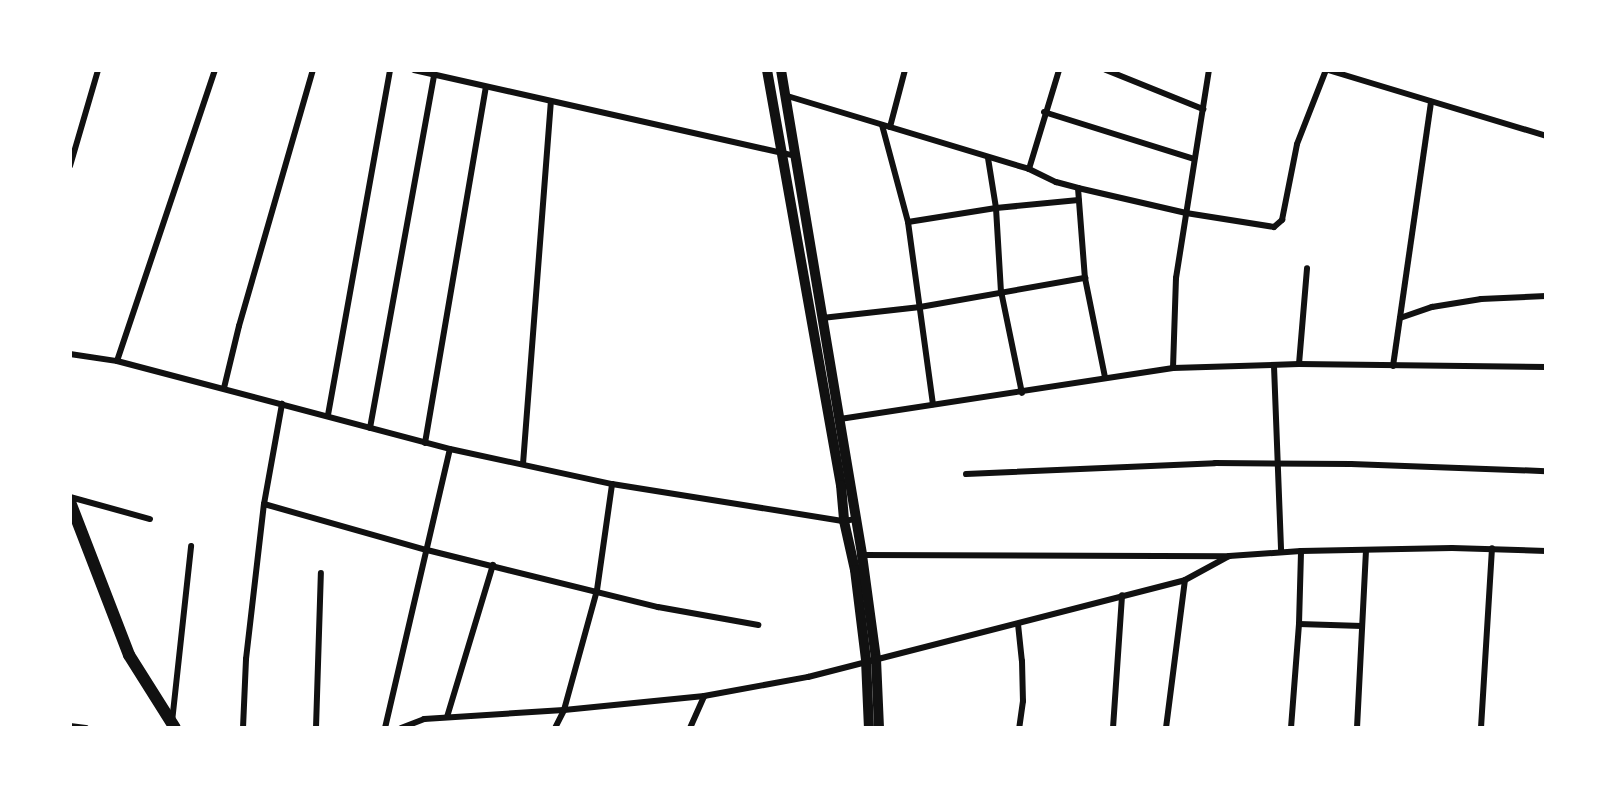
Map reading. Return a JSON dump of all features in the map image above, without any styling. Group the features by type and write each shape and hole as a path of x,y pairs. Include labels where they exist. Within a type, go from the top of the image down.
{"main road":[{"path":"767,70 849,520 862,555 879,728"},
{"path":"781,70 783,95 796,156 840,419 855,570 871,660 869,728"},
{"path":"70,502 129,655 174,725"}],"street":[{"path":"70,166 98,70"},
{"path":"117,361 214,70"},
{"path":"224,388 239,326 313,70"},
{"path":"328,415 390,70"},
{"path":"414,70 550,103 796,156"},
{"path":"890,127 904,70"},
{"path":"1029,169 1044,112 1059,70"},
{"path":"1106,70 1203,109"},
{"path":"1173,368 1176,278 1209,70"},
{"path":"783,95 1029,169 1056,182 1078,188 1186,213 1268,226 1279,224 1282,219 1297,144 1327,70 1545,136"},
{"path":"370,428 434,75"},
{"path":"425,443 486,87"},
{"path":"1393,366 1431,102"},
{"path":"523,464 550,103"},
{"path":"1044,112 1194,159"},
{"path":"882,124 908,222 933,404"},
{"path":"988,158 996,208 1001,291 1022,393"},
{"path":"1078,188 1084,278 1105,377"},
{"path":"908,222 996,208 1079,200"},
{"path":"1299,364 1307,268"},
{"path":"822,318 920,307 1084,278"},
{"path":"1400,318 1432,308 1481,299 1545,296"},
{"path":"70,354 117,361 328,415 425,443 612,484 849,520"},
{"path":"840,419 1022,393 1105,377 1173,368 1299,364 1545,367"},
{"path":"1274,366 1281,552"},
{"path":"243,728 246,659 264,504 282,404"},
{"path":"385,728 450,449"},
{"path":"966,474 1096,466 1279,463 1545,471"},
{"path":"555,728 564,710 597,590 612,484"},
{"path":"70,497 150,519"},
{"path":"264,504 427,550 597,590 658,607 758,625"},
{"path":"174,725 191,546"},
{"path":"862,555 1229,556 1301,551 1366,552 1492,548 1545,551"},
{"path":"1481,728 1492,548"},
{"path":"1291,728 1299,624 1301,551"},
{"path":"1357,728 1366,552"},
{"path":"401,728 424,719 564,710 704,696 808,677 1185,580 1229,556"},
{"path":"447,717 493,565"},
{"path":"316,728 321,573"},
{"path":"1166,728 1185,580"},
{"path":"1113,728 1122,595"},
{"path":"1018,624 1023,681 1019,728"},
{"path":"1299,624 1362,626"},
{"path":"690,728 704,696"},
{"path":"422,728 424,719"},
{"path":"70,726 86,728"}]}
